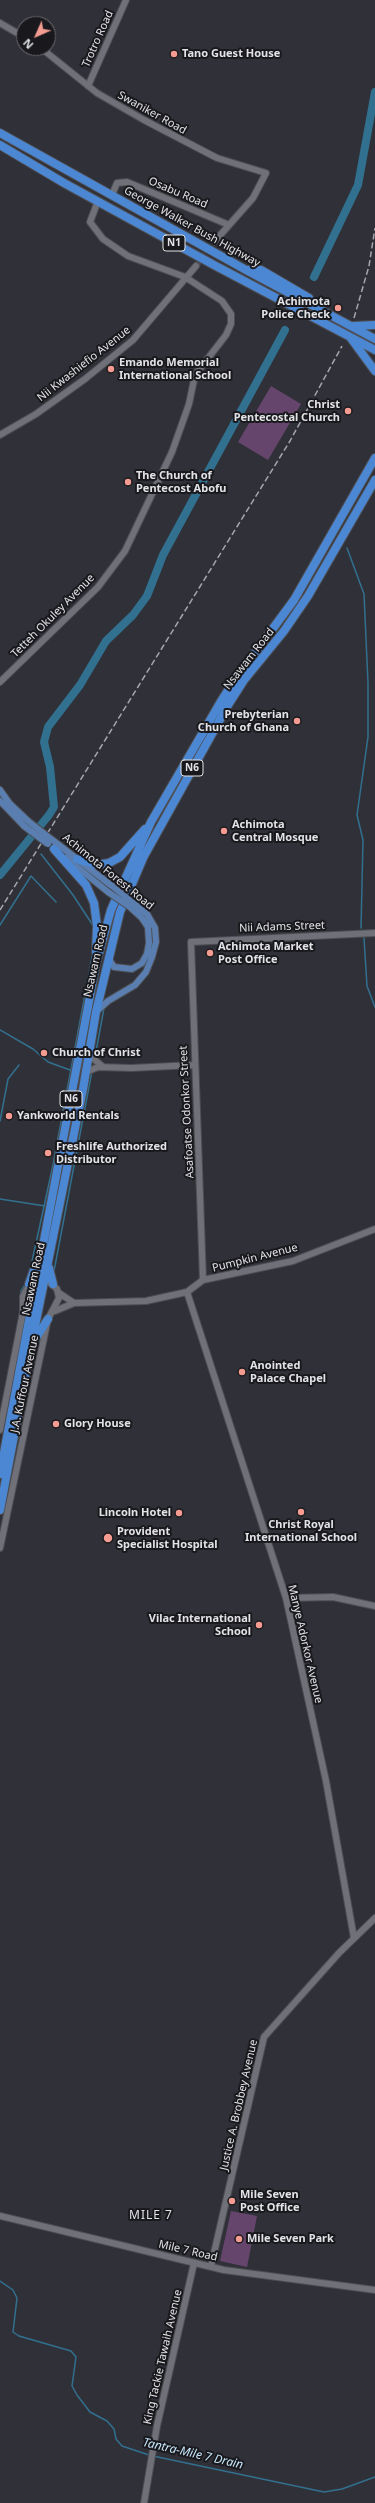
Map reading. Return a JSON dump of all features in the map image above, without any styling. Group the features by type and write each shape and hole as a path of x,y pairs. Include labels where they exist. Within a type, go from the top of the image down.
{"highway":[{"name":"George Walker Bush Highway","path":"0,133 246,270 261,270 279,279 307,297 316,306 350,325"},
{"name":"George Walker Bush Highway","path":"0,145 214,265 375,350"},
{"path":"350,325 375,325"},
{"path":"350,325 375,339"},
{"path":"350,337 375,370"},
{"name":"Nsawam Road","path":"0,1510 30,1351 41,1280 45,1234 96,964 110,910 151,822 234,681 277,626 309,576 375,458"},
{"name":"Nsawam Road","path":"0,1474 41,1280 48,1266 90,1055 96,1012 108,956 120,912 134,878 173,801 244,680 284,631 318,579 375,480"},
{"path":"277,626 284,631"},
{"path":"77,859 97,865 109,863 120,857 151,822"},
{"path":"51,844 86,885 94,902 97,920 96,964"},
{"path":"29,1284 45,1234"},
{"path":"48,1266 54,1284"},
{"path":"30,1351 48,1319"}],"main road":[{"name":"Achimota Forest Road","path":"0,790 26,824"},
{"name":"Achimota Forest Road","path":"0,801 51,844 110,889 147,914 155,928 156,942 146,972 135,985 108,1001 96,1012"},
{"name":"Achimota Forest Road","path":"51,844 77,859 110,889"},
{"name":"Achimota Forest Road","path":"108,956 114,967 127,969 136,968 144,960 150,931 131,904"}],"street":[{"name":"Trotro Road","path":"88,86 126,0"},
{"path":"0,23 16,32"},
{"name":"Swaniker Road","path":"51,56 88,86 198,149 217,158 266,173 253,198 230,225"},
{"name":"Osabu Road","path":"112,196 117,183 127,182 230,225"},
{"name":"Tetteh Okuley Avenue","path":"0,682 98,587 125,551 172,452 189,404 194,375 229,330 232,319 228,309 222,301 185,277 118,252 103,239 90,222 98,201"},
{"path":"215,241 230,225"},
{"name":"Nii Kwashiefio Avenue","path":"0,435 36,414 85,379 133,340 185,277 196,266"},
{"name":"Nii Adams Street","path":"191,942 375,933"},
{"name":"Asafoatse Odonkor Street","path":"191,942 194,1065 199,1147 202,1280"},
{"path":"90,1055 104,1067"},
{"path":"86,1072 94,1068 104,1067 131,1068 194,1065"},
{"name":"Pumpkin Avenue","path":"187,1292 202,1280 293,1261 375,1229"},
{"path":"29,1284 41,1280 54,1284 59,1293 74,1302"},
{"name":"J.A. Kuffour Avenue","path":"0,1430 23,1312 23,1296 29,1284"},
{"path":"55,1311 74,1302 146,1301 187,1292"},
{"name":"Manye Adorkor Avenue","path":"187,1292 286,1598 327,1787 354,1938"},
{"name":"J.A. Kuffour Avenue","path":"0,1548 48,1319 55,1311 59,1293"},
{"path":"286,1598 333,1597 375,1606"},
{"name":"Justice A. Brobbey Avenue","path":"211,2266 262,2041 272,2026 354,1938 375,1918"},
{"name":"Mile 7 Road","path":"0,2216 224,2270 375,2290"},
{"name":"King Tackie Tawaih Avenue","path":"144,2503 152,2453 194,2263"}],"shaded area":[{"path":"271,386 301,404 268,460 238,442"},
{"name":"Mile Seven Park","path":"231,2211 257,2216 247,2267 220,2261"}],"waterway":[{"path":"314,277 358,185 375,92"},
{"path":"0,875 54,807 50,767 44,742 48,727 80,685 106,641 133,615 147,596 163,555 285,330"},
{"path":"347,548 364,594 368,683 368,737 357,815 363,840 361,928"},
{"path":"41,854 73,895 94,927"},
{"path":"0,925 31,876 56,902"},
{"path":"364,938 367,986 375,1007"},
{"path":"31,1266 53,1165 93,952"},
{"path":"95,1057 104,1008"},
{"path":"0,1030 33,1049 48,1062 70,1070"},
{"path":"0,1121 8,1079 19,1065"},
{"path":"54,1271 92,1071"},
{"path":"0,1199 45,1206"},
{"path":"20,1306 21,1291 26,1283"},
{"name":"Tantra-Mile 7 Drain","path":"0,2281 13,2290 17,2298 13,2332 19,2336 71,2351 76,2357 72,2386 77,2395 90,2412 107,2421 114,2429 116,2439 122,2446 149,2455"},
{"name":"Tantra-Mile 7 Drain","path":"153,2456 324,2492 342,2489 375,2477"}],"tunnel":[{"path":"196,266 215,241"}],"railway":[{"path":"354,318 369,266 375,228"},
{"path":"0,910 290,441 342,346"}],"place":[{"name":"Tano Guest House","path":"174,54"},
{"name":"Achimota Police Check","path":"338,308"},
{"name":"Emando Memorial International School","path":"111,369"},
{"name":"Christ Pentecostal Church","path":"348,411"},
{"name":"The Church of Pentecost Abofu","path":"128,482"},
{"name":"Prebyterian Church of Ghana","path":"297,721"},
{"name":"Achimota Central Mosque","path":"224,831"},
{"name":"Achimota Market Post Office","path":"210,953"},
{"name":"Church of Christ","path":"44,1053"},
{"name":"Yankworld Rentals","path":"9,1116"},
{"name":"Freshlife Authorized Distributor","path":"48,1153"},
{"name":"Anointed Palace Chapel","path":"242,1372"},
{"name":"Glory House","path":"56,1424"},
{"name":"Christ Royal International School","path":"301,1512"},
{"name":"Lincoln Hotel","path":"179,1513"},
{"name":"Provident Specialist Hospital","path":"108,1538"},
{"name":"Vilac International School","path":"259,1625"},
{"name":"Mile Seven Post Office","path":"232,2201"},
{"name":"Mile Seven Park","path":"239,2239"}],"district":[{"name":"MILE 7","path":"151,2216"}]}
